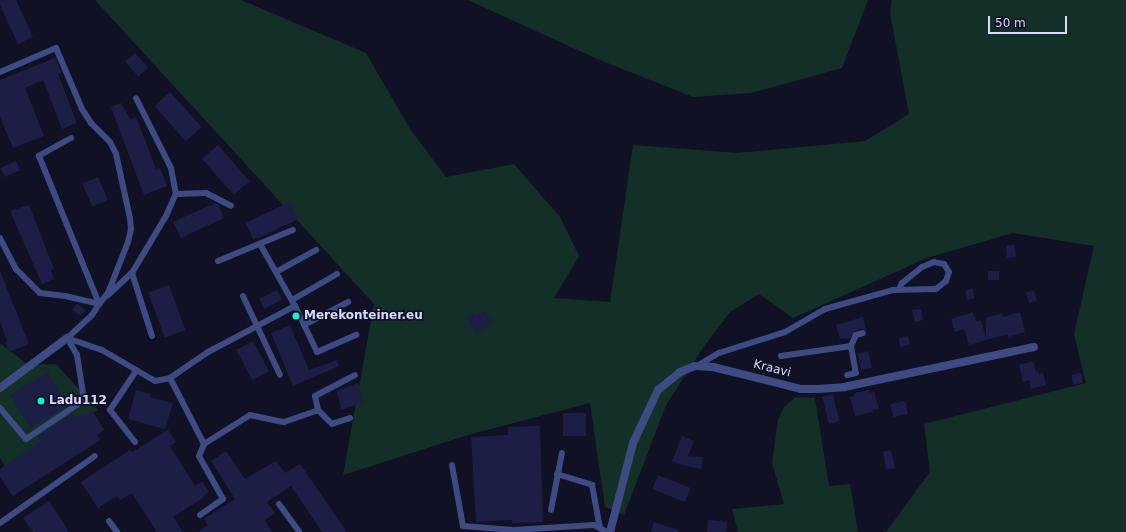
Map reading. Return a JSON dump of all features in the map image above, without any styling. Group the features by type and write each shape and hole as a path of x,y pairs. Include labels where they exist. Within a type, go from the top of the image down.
{"street":[{"path":"0,388 67,338"},
{"name":"Kraavi","path":"610,532 633,444 658,390 680,372 695,366 713,367 801,389 818,389 844,387 1034,347"}],"lane":[{"path":"0,72 56,48 82,109 91,123 110,142 116,154 130,218 131,229 128,242 108,293 98,304 92,315 67,338"},
{"path":"98,304 132,273 166,216 176,194 171,168 136,98"},
{"path":"71,138 39,156 98,304"},
{"path":"176,194 206,193 231,206"},
{"path":"218,261 293,230"},
{"path":"0,238 16,269 40,293 65,296 98,304"},
{"path":"260,244 293,303 317,352 356,335"},
{"path":"276,272 316,250"},
{"path":"695,366 719,353 785,332 825,309 893,290 936,289 946,281 949,272 944,264 934,262 922,267 902,283 899,289"},
{"path":"132,273 152,336"},
{"path":"67,338 102,350 155,382 170,378 208,352 258,326 337,274"},
{"path":"244,296 280,375"},
{"path":"304,325 348,302"},
{"path":"847,375 856,373 851,346 856,335 863,333"},
{"path":"0,408 26,440 84,400 78,356 67,338"},
{"path":"781,356 851,346"},
{"path":"135,442 110,410 136,371"},
{"path":"350,418 332,424 318,410 315,396 355,375"},
{"path":"170,378 204,444"},
{"path":"200,515 223,499 199,456 204,444 250,415 284,422 318,410"},
{"path":"550,510 562,453"},
{"path":"0,523 95,456"},
{"path":"452,465 463,526 514,530 594,525 607,532"},
{"path":"557,474 592,485 600,528"},
{"path":"279,504 299,532"},
{"path":"110,521 117,532"}],"green space":[{"path":"95,0 241,0 366,53 410,129 446,177 514,164 560,217 579,256 554,298 610,302 633,145 737,153 865,141 909,114 890,13 892,0 1126,0 1126,532 886,532 930,472 924,424 1086,383 1074,334 1094,246 1013,233 927,258 793,318 759,294 730,312 705,345 666,405 624,515 605,507 590,403 468,435 343,475 374,304"},
{"path":"468,0 868,0 842,68 751,93 693,97 595,58"},
{"path":"0,343 28,365 56,364 98,410 5,466 0,458"},
{"path":"796,397 815,398 829,486 850,484 858,532 738,532 732,509 784,504 772,463 778,420 784,407"}],"building":[{"path":"0,0 16,0 33,37 18,44 0,5"},
{"path":"135,53 148,68 138,77 125,62"},
{"path":"55,58 62,73 58,74 77,123 62,129 43,80 25,88 44,136 13,148 0,117 0,80"},
{"path":"170,92 201,127 186,141 154,106"},
{"path":"121,103 130,119 136,117 156,169 160,168 167,186 144,195 111,107"},
{"path":"218,145 249,181 234,195 202,159"},
{"path":"16,161 20,170 5,177 0,168"},
{"path":"98,177 108,200 92,207 82,184"},
{"path":"290,202 298,219 254,240 246,223"},
{"path":"215,203 218,204 224,218 181,238 173,222"},
{"path":"29,205 54,269 51,270 54,279 42,284 10,211"},
{"path":"1015,245 1016,257 1007,258 1006,246"},
{"path":"0,271 29,344 9,352 5,342 7,341 0,322"},
{"path":"988,271 999,271 999,280 988,280"},
{"path":"169,285 185,330 165,338 148,293"},
{"path":"972,288 975,298 967,300 965,291"},
{"path":"277,290 282,300 264,309 259,299"},
{"path":"1034,291 1037,301 1029,303 1026,292"},
{"path":"77,304 86,310 81,316 72,310"},
{"path":"921,309 923,320 915,322 912,310"},
{"path":"484,311 493,323 476,333 466,317 474,313 476,317"},
{"path":"973,312 976,321 981,320 986,339 986,318 1002,313 1003,317 1020,312 1025,332 1008,337 1008,334 969,345 964,329 955,332 951,319"},
{"path":"863,317 866,330 862,329 855,331 850,338 840,339 836,325"},
{"path":"290,325 309,370 337,360 339,366 293,386 271,333"},
{"path":"908,336 910,345 900,347 898,338"},
{"path":"253,341 269,371 252,380 236,350"},
{"path":"868,351 872,368 861,370 857,353"},
{"path":"1033,361 1036,372 1038,371 1039,374 1043,373 1046,385 1031,389 1029,380 1023,382 1019,365"},
{"name":"Ladu112","path":"48,372 68,405 30,428 10,395"},
{"path":"1081,373 1083,383 1073,385 1071,375"},
{"path":"358,383 363,402 341,410 337,391"},
{"path":"136,390 151,394 150,397 173,403 165,429 128,419"},
{"path":"869,390 869,393 874,391 879,409 855,416 850,397 854,396 854,393"},
{"path":"833,394 839,421 829,424 822,396"},
{"path":"905,401 908,414 893,417 890,404"},
{"path":"93,411 104,430 97,435 100,440 13,496 0,477 0,469 41,442 38,437 73,413 76,418 84,413 85,416"},
{"path":"563,413 586,413 586,436 563,436"},
{"path":"540,426 543,522 512,523 512,520 476,522 471,437 508,435 508,427"},
{"path":"168,430 176,442 170,446 195,486 202,481 209,492 202,497 203,498 173,517 183,532 157,532 132,493 120,500 117,496 98,508 81,482 130,450 132,452"},
{"path":"682,436 694,441 688,456 703,457 701,469 672,461"},
{"path":"891,450 895,468 886,469 883,452"},
{"path":"226,451 245,479 276,461 285,473 300,464 347,532 322,532 291,486 267,502 275,513 265,520 272,532 198,532 208,525 204,519 235,499 211,461"},
{"path":"658,475 690,488 685,502 652,489"},
{"path":"49,501 69,532 33,532 23,518"},
{"path":"708,520 727,522 726,532 707,532"},
{"path":"654,522 678,530 678,532 651,532"}],"place":[{"name":"Merekonteiner.eu","path":"296,316"},
{"name":"Ladu112","path":"41,401"}]}
